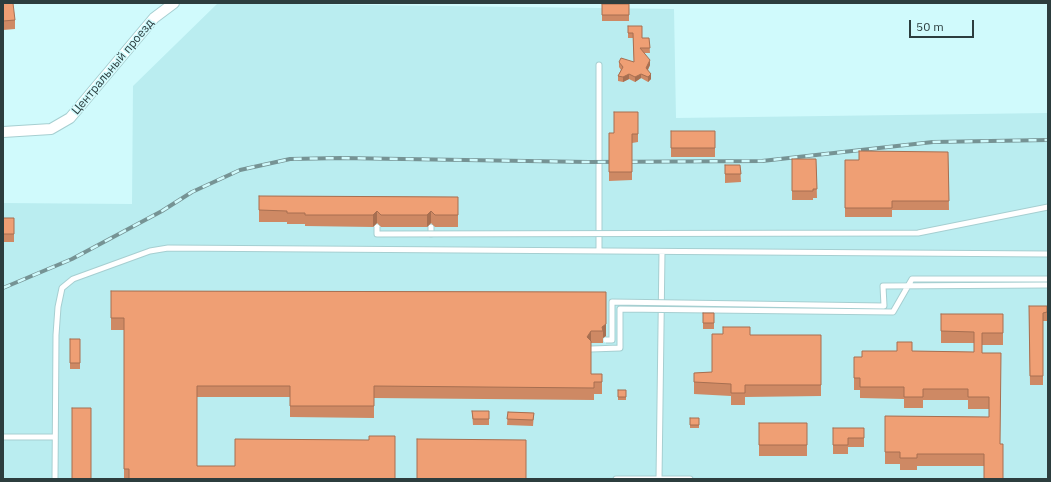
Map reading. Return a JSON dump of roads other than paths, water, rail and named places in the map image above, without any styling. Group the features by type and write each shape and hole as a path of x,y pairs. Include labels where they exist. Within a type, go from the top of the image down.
{"street":[{"name":"Центральный проезд","path":"3,132 51,129 70,118 154,18 174,3"}],"lane":[{"path":"599,65 599,251"},
{"path":"377,227 377,234 918,233 1048,207"},
{"path":"431,227 431,234"},
{"path":"55,479 56,335 58,307 62,288 73,279 133,256 168,248 1048,254"},
{"path":"659,479 662,252"},
{"path":"591,349 620,348 620,309 893,312 912,279 1048,279"},
{"path":"606,340 612,340 612,302 884,306 883,286 1048,285"},
{"path":"3,437 55,437"},
{"path":"616,479 690,479"}],"railway":[{"path":"3,288 72,259 162,211 192,192 240,170 290,159 341,158 589,162 762,161 933,142 1048,140"}]}
